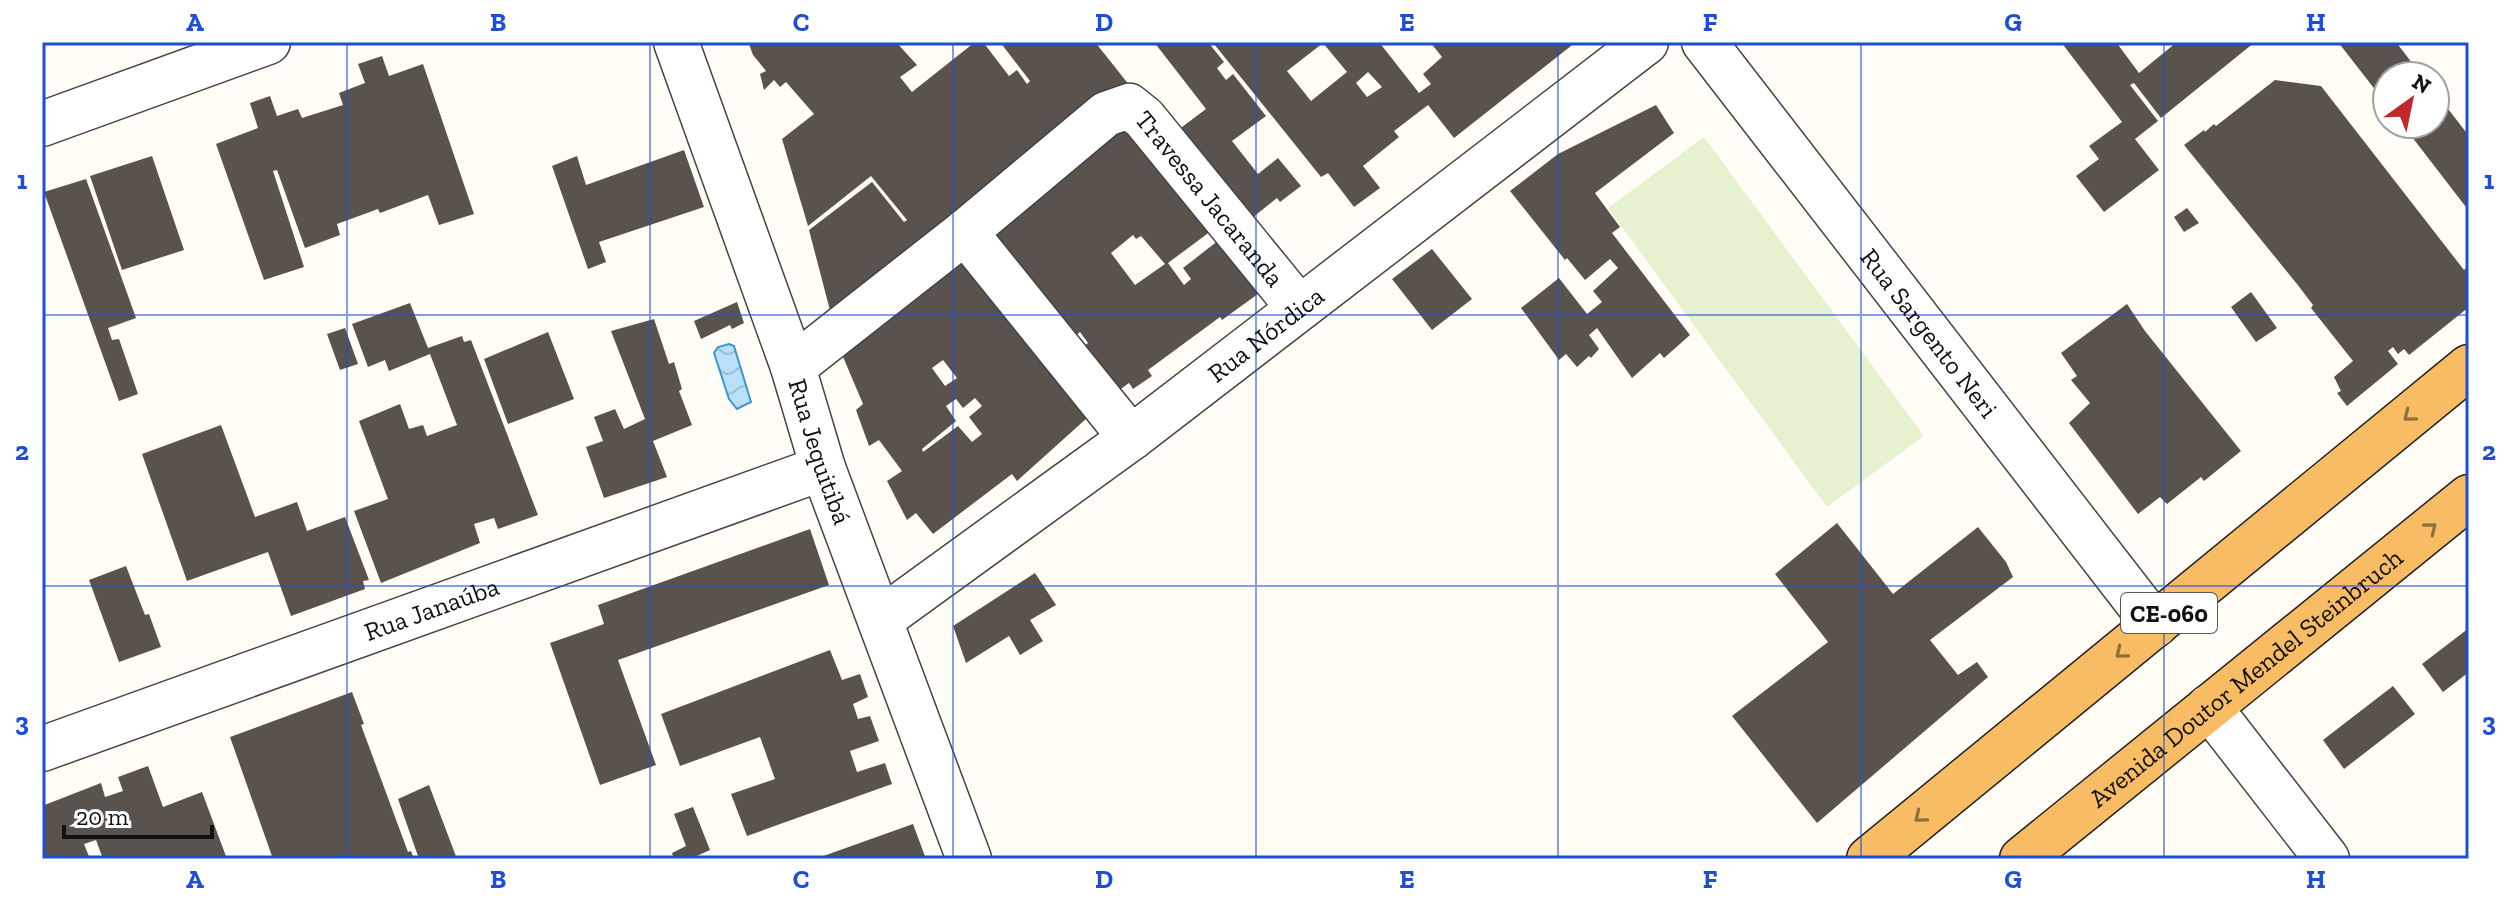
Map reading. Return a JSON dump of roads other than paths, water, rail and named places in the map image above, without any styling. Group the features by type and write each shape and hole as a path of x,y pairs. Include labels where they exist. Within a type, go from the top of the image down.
{"highway":[{"name":"CE-060","path":"1869,859 2469,367"},
{"name":"Avenida Doutor Mendel Steinbruch","path":"2022,859 2469,497"}],"street":[{"path":"42,124 268,42"},
{"name":"Rua Jequitibá","path":"676,42 793,367 823,468 969,859"},
{"name":"Rua Nórdica","path":"880,620 1131,438 1646,42"},
{"name":"Rua Sargento Neri","path":"1704,42 2155,625"},
{"name":"Travessa Jacaranda","path":"793,367 965,232 1106,114 1129,106 1144,118 1299,308"},
{"path":"965,232 1131,438"},
{"name":"Rua Janaúba","path":"42,749 823,468"},
{"path":"2209,707 2327,859"}],"water":[{"path":"734,346 751,402 737,409 729,399 714,353 718,347"}]}
